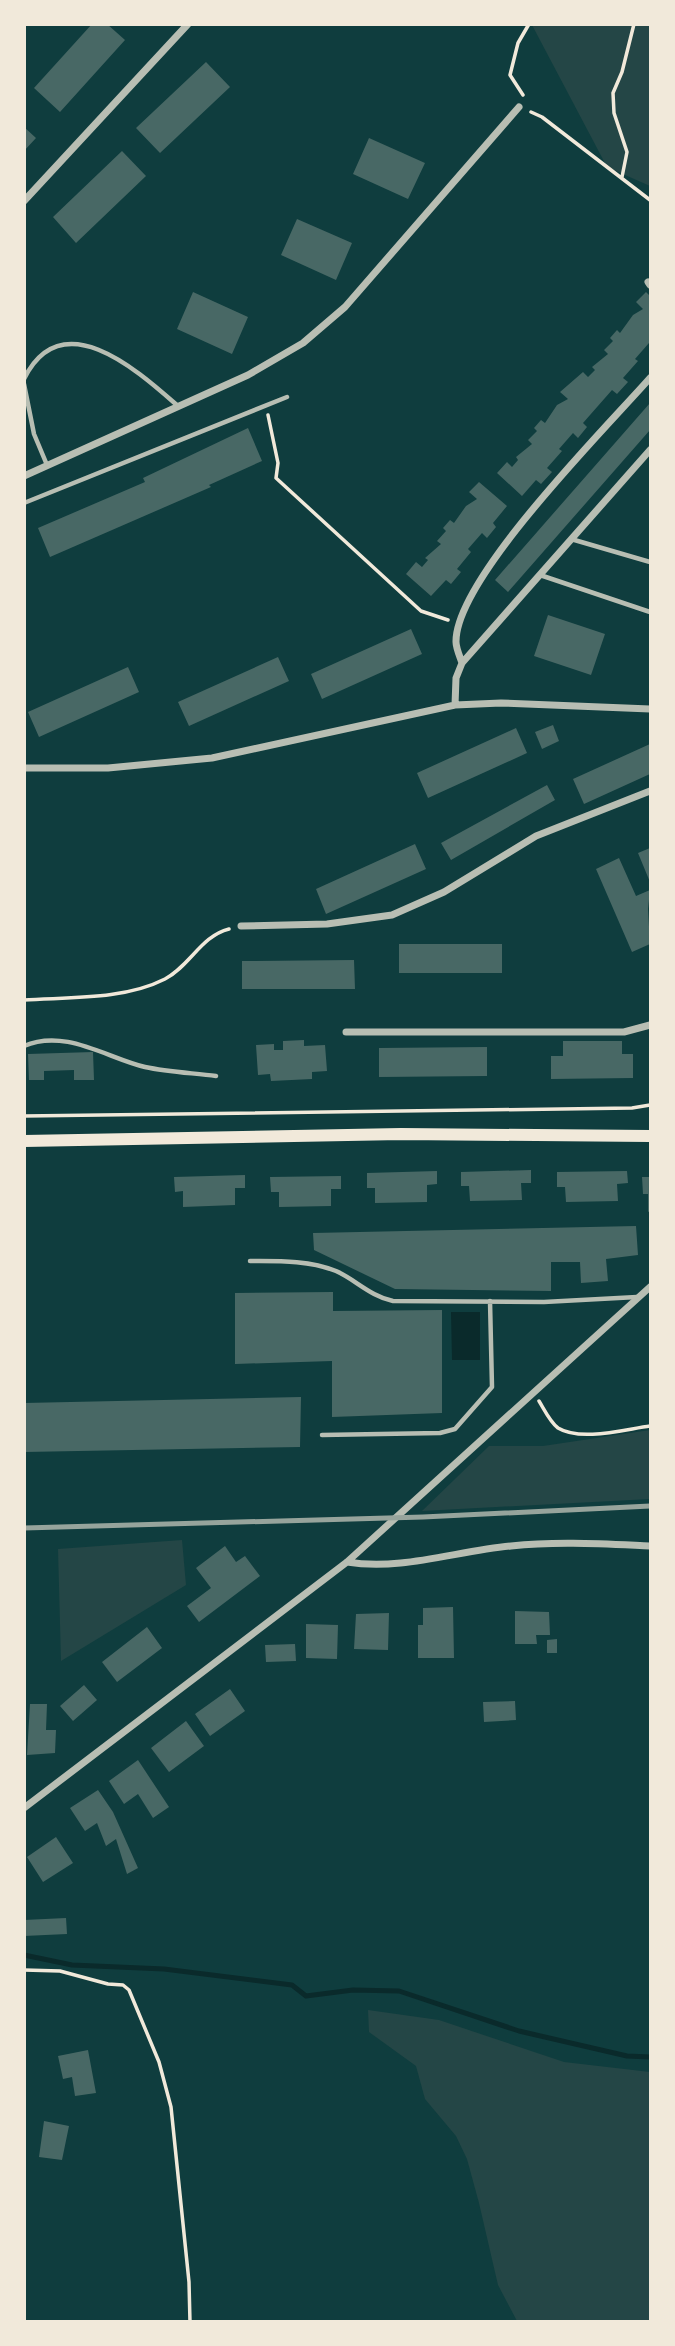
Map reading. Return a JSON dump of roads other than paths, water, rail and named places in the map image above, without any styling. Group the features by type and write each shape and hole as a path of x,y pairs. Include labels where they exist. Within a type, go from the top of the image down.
{"main road":[{"path":"24,1141 401,1134 650,1136"}],"street":[{"path":"24,201 188,24"},
{"path":"24,475 248,375 303,343 345,307 519,107"},
{"path":"462,663 456,642 466,602 498,551 650,378"},
{"path":"455,705 456,678 462,663 649,454"},
{"path":"24,768 108,768 212,758 455,705 501,703 650,709"},
{"path":"240,926 327,924 392,915 444,892 536,836 650,791"},
{"path":"346,1032 624,1032 650,1025"},
{"path":"24,1808 347,1562 477,1446 533,1390 650,1287"},
{"path":"347,1562 395,1565 514,1545 650,1546"}],"lane":[{"path":"47,466 34,434 24,382 32,364 46,351 79,345 111,354 178,406"},
{"path":"24,503 287,397"},
{"path":"571,539 650,562"},
{"path":"540,575 650,612"},
{"path":"24,1046 47,1041 74,1044 96,1048 113,1058 148,1068 216,1076"},
{"path":"250,1261 317,1264 338,1272 376,1297 393,1301 638,1297"},
{"path":"322,1435 440,1433 456,1429 492,1387 490,1301"}],"waterway":[{"path":"24,1955 72,1965 164,1969 292,1985 306,1996 353,1990 399,1991 519,2031 627,2056 650,2057"}],"railway":[{"path":"24,1528 423,1517 650,1506"}]}
